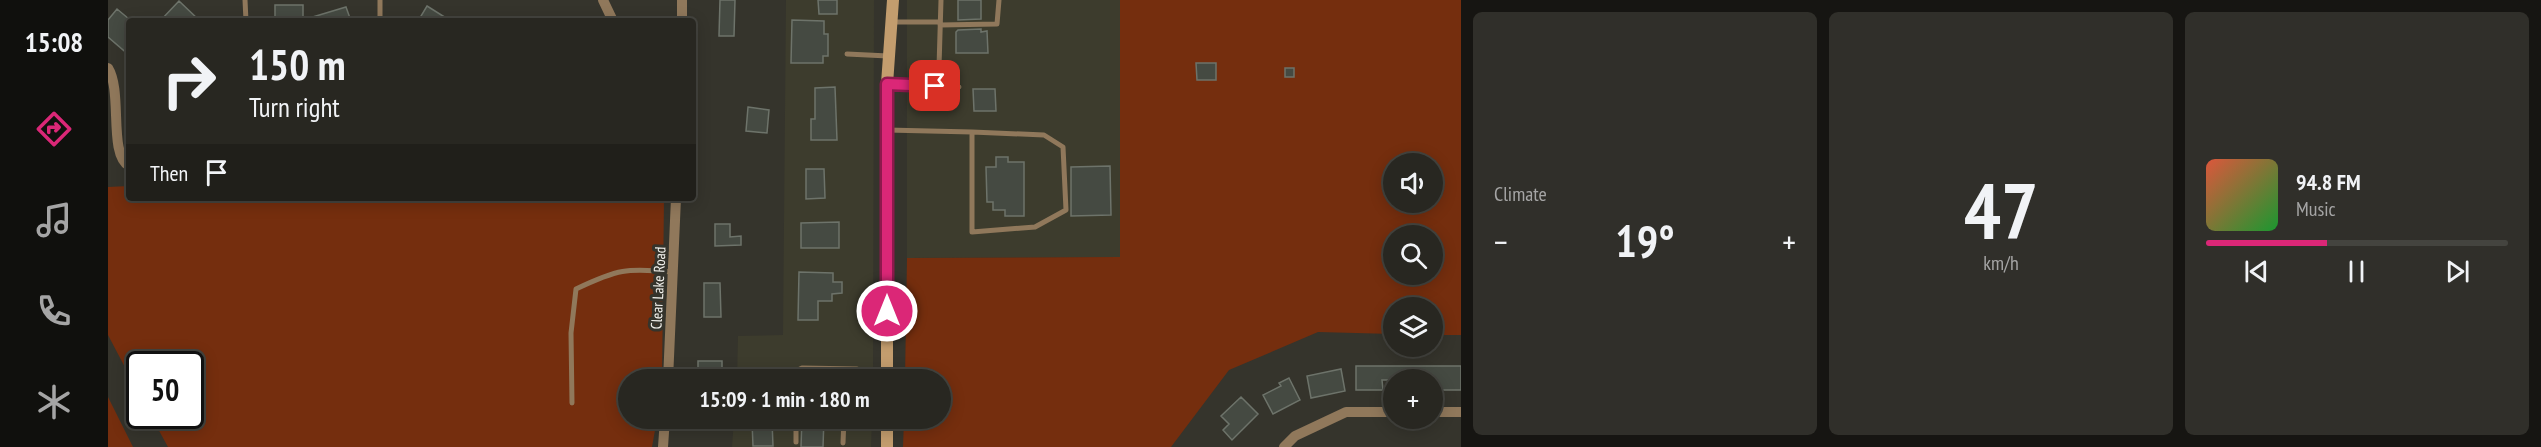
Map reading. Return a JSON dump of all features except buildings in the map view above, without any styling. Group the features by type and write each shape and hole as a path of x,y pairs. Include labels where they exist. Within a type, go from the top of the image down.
{"main road":[{"path":"887,369 887,84 893,0"},
{"path":"887,429 887,447"}],"street":[{"path":"603,0 612,18"},
{"path":"682,0 682,18"},
{"path":"108,68 113,81 114,147 120,161 126,164"},
{"name":"Clear Lake Road","path":"669,369 676,201"},
{"path":"1284,447 1295,436 1346,412 1383,412"},
{"path":"1443,412 1461,412"},
{"path":"663,447 664,429"}],"lane":[{"path":"245,0 246,18"},
{"path":"380,0 380,18"},
{"path":"939,67 941,0"},
{"path":"893,22 997,24 999,0"},
{"path":"847,54 889,56"},
{"path":"887,84 959,87"},
{"path":"887,130 972,132 1044,135 1063,147 1066,210 1035,227 972,232 972,132"},
{"path":"572,403 571,333 576,289 612,273 634,269 674,273"},
{"path":"800,369 857,369"},
{"path":"796,429 796,442"},
{"path":"843,443 844,429"}],"shaded area":[{"path":"786,0 874,0 873,369 737,369 738,336 783,335"},
{"path":"907,0 1120,0 1120,257 907,258"},
{"path":"1120,0 1461,0 1461,335 1443,335 1443,297 1383,297 1383,334 1318,332 1229,370 1171,447 903,447 904,429 951,429 951,369 905,369 907,258 1120,257"},
{"path":"126,186 126,201 664,201 662,369 618,369 618,429 655,429 652,447 168,447 158,429 204,429 204,351 126,351 126,369 108,335 108,187"},
{"path":"108,397 133,447 108,447"},
{"path":"733,429 872,429 871,447 732,447"}],"route":[{"path":"887,311 887,84 935,86"}]}
